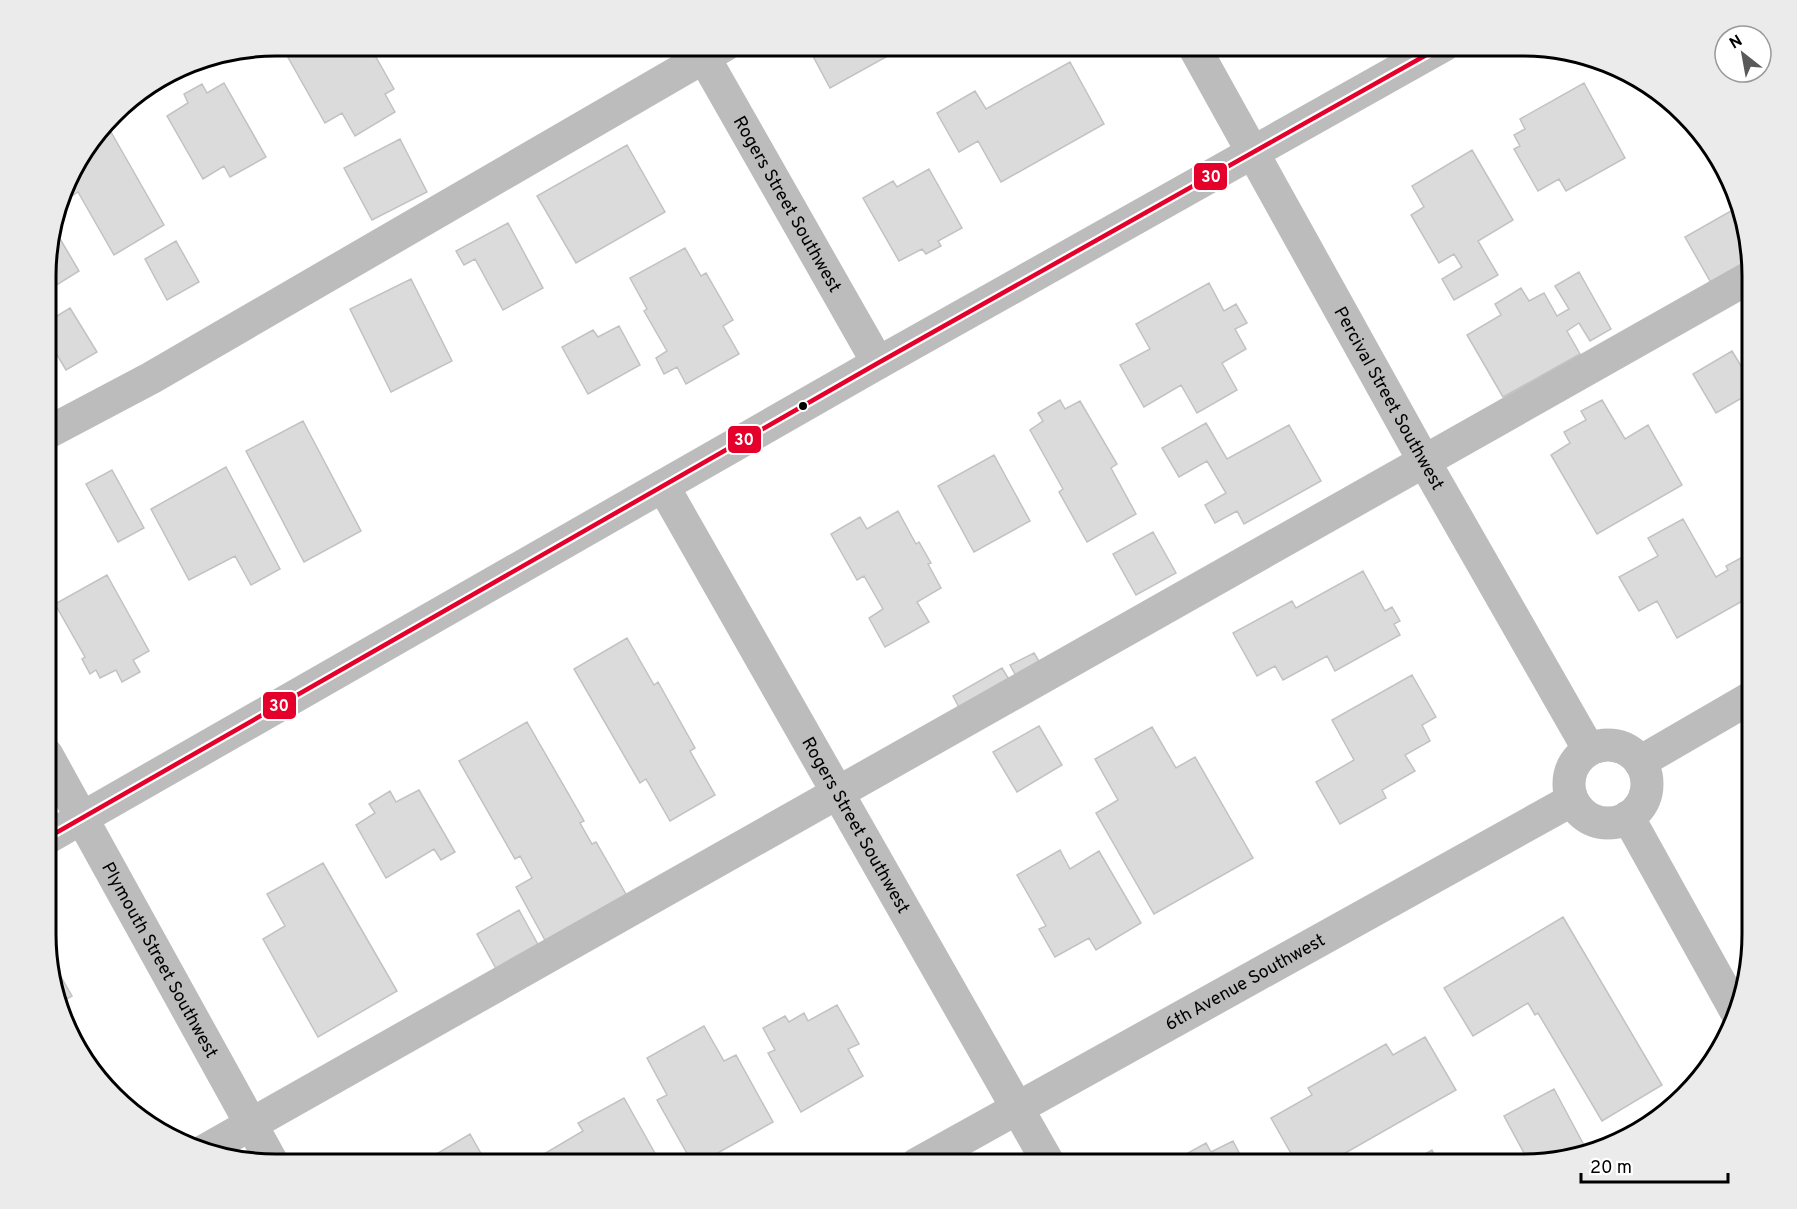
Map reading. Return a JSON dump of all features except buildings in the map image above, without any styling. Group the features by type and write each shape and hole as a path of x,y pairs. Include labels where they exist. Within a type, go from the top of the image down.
{"street":[{"path":"56,428 151,378 697,56"},
{"name":"Rogers Street Southwest","path":"713,56 878,363"},
{"name":"Percival Street Southwest","path":"1199,56 1424,461 1588,748"},
{"path":"56,833 878,363 1425,56"},
{"path":"214,1145 1742,282"},
{"name":"Rogers Street Southwest","path":"663,486 1043,1154"},
{"path":"1640,762 1742,704"},
{"path":"1602,744 1616,744 1628,749 1640,762 1648,782 1646,794 1641,806 1628,817 1608,824 1596,821 1584,816 1572,800 1568,783 1570,769 1588,748 1602,744"},
{"name":"Plymouth Street Southwest","path":"56,770 267,1153"},
{"name":"6th Avenue Southwest","path":"935,1154 1572,800"},
{"path":"1628,817 1731,1002"}],"transit line":[{"name":"30","path":"56,833 878,363 1424,56"}]}
